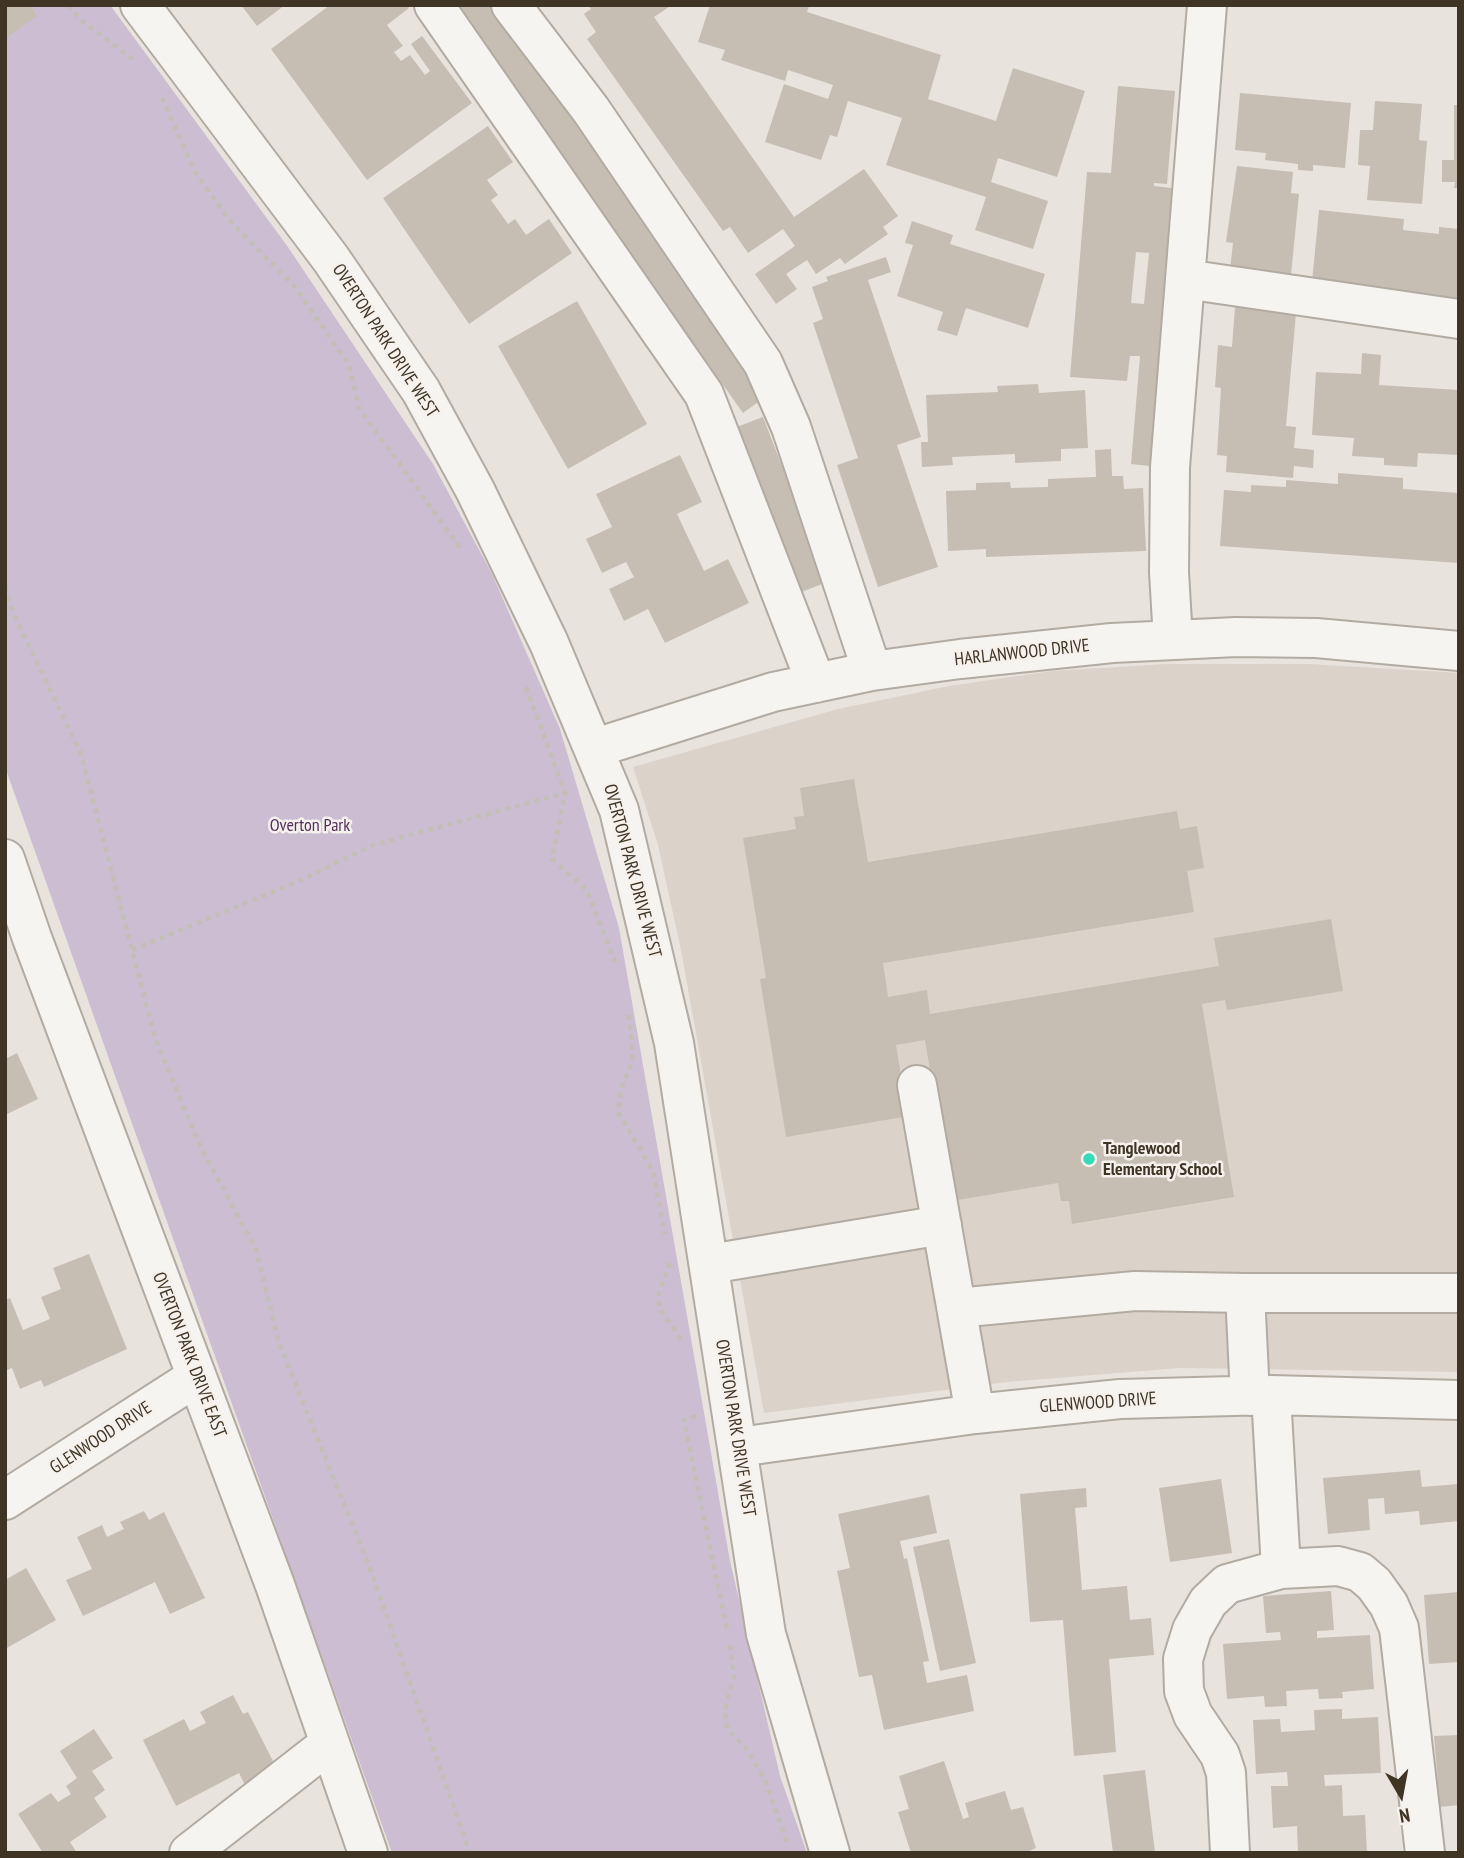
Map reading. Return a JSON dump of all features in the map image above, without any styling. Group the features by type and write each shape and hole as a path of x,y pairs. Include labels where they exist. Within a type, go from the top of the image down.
{"street":[{"name":"OVERTON PARK DRIVE WEST","path":"140,5 331,259 421,391 475,490 549,643 619,810 674,1043 766,1634 830,1853"},
{"path":"434,5 704,394 816,683"},
{"path":"511,5 591,110 763,363 791,427 872,671"},
{"path":"1173,640 1169,572 1170,467 1207,5"},
{"path":"1185,279 1459,319"},
{"name":"HARLANWOOD DRIVE","path":"595,748 720,707 816,683 872,671 1048,649 1173,640 1316,638 1459,651"},
{"name":"OVERTON PARK DRIVE EAST","path":"5,859 18,944 196,1377 275,1585 368,1853"},
{"path":"917,1085 975,1414"},
{"path":"710,1265 942,1225"},
{"path":"957,1308 1135,1291 1459,1293"},
{"path":"1245,1293 1281,1569"},
{"name":"GLENWOOD DRIVE","path":"5,1500 196,1377"},
{"name":"GLENWOOD DRIVE","path":"739,1447 975,1414 1120,1399 1260,1396 1459,1400"},
{"path":"1230,1853 1226,1773 1220,1755 1193,1715 1184,1691 1183,1659 1192,1630 1208,1602 1227,1584 1281,1569 1338,1566 1360,1572 1374,1584 1389,1605 1399,1629 1425,1853"},
{"path":"188,1853 329,1744"}],"path":[{"path":"68,5 81,20 137,63"},
{"path":"159,91 195,172 231,222 295,287 349,365 359,408 466,558"},
{"path":"5,587 13,612 81,754 155,1038 201,1148 256,1249 279,1343 370,1568 470,1853"},
{"path":"524,683 565,793 552,859 587,890 620,972"},
{"path":"132,950 299,881 373,845 565,793"},
{"path":"628,1009 633,1060 621,1089 618,1112 653,1171 666,1238"},
{"path":"668,1251 671,1265 659,1293 659,1308 684,1343"},
{"path":"694,1403 696,1415 684,1420 734,1676 725,1710 727,1729 746,1748 765,1780 790,1853"}],"shaded area":[{"name":"Tanglewood Elementary School","path":"1166,664 1310,664 1459,673 1459,1372 1179,1368 1007,1382 764,1413 681,950 658,845 633,767 838,709 949,686 1052,671"}],"green space":[{"name":"Overton Park","path":"5,5 110,5 288,247 433,464 492,574 560,729 619,928 730,1561 780,1776 807,1853 392,1853 5,767"}],"building":[{"path":"5,5 30,5 37,16 5,39"},
{"path":"241,5 285,5 257,26"},
{"path":"330,5 407,5 409,8 387,25 403,46 394,52 401,61 410,55 425,75 430,71 411,44 422,36 472,103 367,180 271,49"},
{"path":"454,5 491,5 768,395 743,413"},
{"path":"588,5 672,5 654,17 794,217 864,169 898,216 883,227 888,234 845,264 840,258 816,274 807,260 786,274 797,289 776,304 755,274 795,246 783,229 748,253 730,227 723,231 587,39 596,32 584,14 591,9"},
{"path":"710,5 806,5 809,6 807,12 941,55 928,99 996,121 1013,68 1085,91 1057,177 998,158 991,182 1048,201 1033,249 975,230 986,197 886,165 902,118 848,101 837,137 830,135 821,160 765,142 784,84 828,99 833,85 788,70 785,81 721,60 725,50 698,42"},
{"path":"1118,86 1175,91 1167,184 1154,183 1154,186 1181,189 1158,467 1131,464 1140,356 1130,356 1127,381 1070,377 1087,172 1111,173","holes":["1136,252 1149,253 1144,304 1131,303"]},
{"path":"1240,93 1351,103 1345,168 1313,165 1313,171 1298,170 1298,164 1265,160 1266,153 1235,150"},
{"path":"1375,101 1422,104 1419,140 1427,141 1422,204 1367,200 1370,166 1358,165 1360,130 1373,130"},
{"path":"1454,105 1459,105 1459,188 1454,188 1455,182 1442,182 1442,160 1454,160"},
{"path":"488,126 513,162 487,180 498,195 491,200 508,224 515,219 526,235 549,219 572,253 469,324 383,198"},
{"path":"1237,166 1293,172 1291,193 1299,194 1291,275 1230,270 1233,243 1226,242"},
{"path":"1319,210 1404,219 1403,230 1439,234 1439,227 1459,229 1459,307 1312,282"},
{"path":"912,221 953,235 950,244 1045,274 1028,328 966,308 957,336 937,330 943,312 897,296 913,245 905,243"},
{"path":"886,257 891,272 868,280 921,437 897,445 938,567 878,587 837,465 858,458 813,323 823,319 812,287 828,281 826,277"},
{"path":"577,301 647,424 568,469 498,346"},
{"path":"1235,307 1296,313 1286,426 1296,427 1294,448 1314,450 1313,468 1294,466 1293,478 1226,472 1227,456 1217,455 1221,388 1215,387 1218,345 1232,347"},
{"path":"1362,353 1381,355 1379,385 1459,390 1459,455 1418,453 1417,467 1384,465 1384,458 1352,456 1354,438 1312,435 1316,372 1361,374"},
{"path":"1038,384 1039,393 1085,390 1088,448 1061,449 1061,461 1015,463 1015,454 952,457 953,465 922,467 921,442 928,442 926,395 998,392 997,386"},
{"path":"763,417 827,582 799,593 734,428"},
{"path":"1111,449 1112,476 1123,476 1124,489 1143,488 1146,551 986,557 986,549 948,551 946,491 976,490 976,483 1010,482 1011,488 1048,487 1048,479 1096,477 1095,450"},
{"path":"680,455 702,502 677,514 704,571 728,559 749,603 665,643 648,609 624,621 609,589 634,577 626,562 602,573 586,539 612,527 596,494"},
{"path":"1338,473 1403,478 1403,489 1459,493 1459,563 1220,546 1224,490 1251,492 1251,485 1286,487 1286,480 1338,484"},
{"path":"854,779 868,862 1177,811 1180,829 1197,826 1204,868 1187,871 1194,912 883,963 888,997 927,990 930,1014 1219,966 1214,938 1331,919 1343,991 1227,1010 1225,1000 1202,1004 1234,1197 1072,1224 1069,1201 1061,1201 1058,1183 952,1201 925,1040 896,1045 902,1082 897,1083 903,1117 786,1137 760,979 766,978 743,838 796,829 794,817 804,816 800,788"},
{"path":"17,1053 38,1099 5,1115 5,1059"},
{"path":"89,1254 127,1349 44,1387 41,1380 20,1389 12,1368 5,1371 5,1300 10,1298 23,1330 50,1319 41,1297 61,1289 53,1268"},
{"path":"1420,1470 1422,1487 1459,1484 1459,1521 1420,1525 1419,1511 1385,1514 1384,1498 1368,1499 1370,1530 1328,1534 1323,1478"},
{"path":"1221,1479 1232,1553 1170,1562 1159,1488"},
{"path":"1086,1488 1087,1507 1075,1508 1082,1590 1127,1586 1130,1620 1151,1618 1154,1655 1109,1659 1116,1752 1074,1756 1063,1620 1030,1622 1020,1494"},
{"path":"929,1495 937,1533 900,1541 904,1559 907,1558 929,1661 923,1662 927,1683 967,1675 974,1711 884,1730 872,1675 859,1677 837,1571 850,1568 838,1514"},
{"path":"144,1511 149,1520 164,1512 205,1598 170,1614 155,1582 83,1616 66,1580 92,1569 77,1537 102,1525 107,1537 124,1529 120,1522"},
{"path":"949,1539 976,1663 940,1671 913,1547"},
{"path":"26,1568 56,1620 5,1649 5,1580"},
{"path":"1331,1591 1334,1630 1317,1631 1317,1638 1370,1635 1374,1689 1342,1692 1343,1698 1319,1699 1318,1689 1286,1691 1287,1706 1265,1707 1264,1696 1227,1699 1223,1644 1281,1640 1280,1632 1266,1633 1263,1596"},
{"path":"1459,1592 1459,1662 1429,1664 1424,1595"},
{"path":"233,1695 243,1714 248,1712 277,1769 245,1785 239,1773 176,1806 143,1740 184,1719 190,1731 206,1723 200,1712"},
{"path":"1342,1709 1342,1719 1378,1717 1381,1773 1324,1775 1325,1786 1342,1785 1343,1816 1365,1815 1367,1853 1298,1853 1297,1826 1273,1828 1271,1786 1288,1786 1287,1772 1256,1774 1253,1720 1280,1719 1281,1732 1315,1730 1314,1710"},
{"path":"94,1729 113,1758 92,1771 105,1790 94,1798 107,1817 70,1842 77,1853 43,1853 18,1814 51,1793 58,1802 71,1794 66,1786 77,1778 60,1751"},
{"path":"1459,1735 1459,1805 1440,1807 1434,1736"},
{"path":"944,1761 963,1819 969,1817 965,1803 1005,1791 1011,1810 1023,1807 1036,1848 1025,1853 911,1853 898,1812 909,1809 899,1776"},
{"path":"1145,1770 1155,1853 1113,1853 1103,1775"}],"place":[{"name":"Tanglewood Elementary School","path":"1089,1159"}]}
